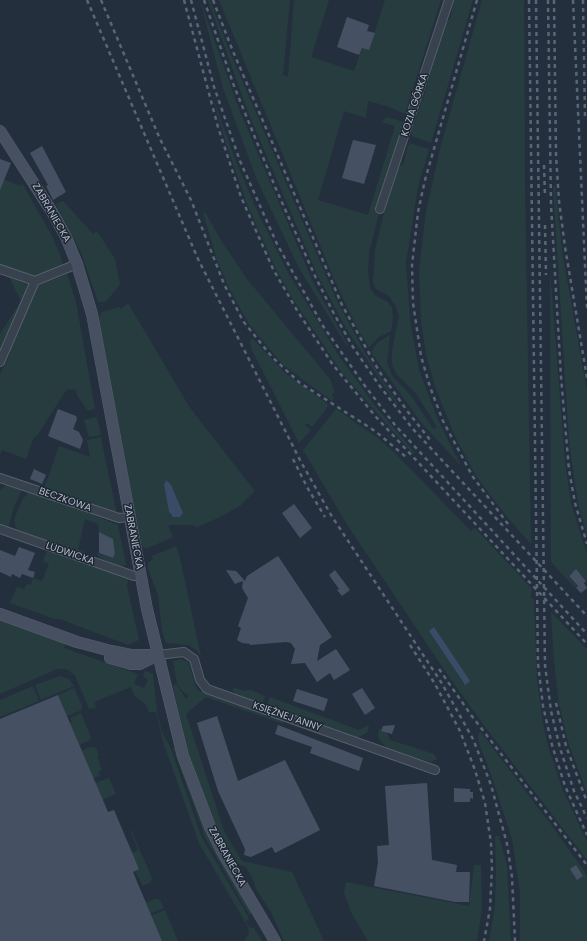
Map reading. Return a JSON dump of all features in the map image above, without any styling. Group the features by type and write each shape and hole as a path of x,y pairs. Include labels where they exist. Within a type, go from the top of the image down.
{"main road":[{"name":"ZABRANIECKA","path":"0,131 54,215 66,237 77,264 92,314 141,576 158,655 183,756 210,828 222,853 275,941"},
{"name":"KSIĘŻNEJ ANNY","path":"0,614 77,642 100,654 131,664 147,662 158,655"}],"street":[{"name":"KOZIA GÓRKA","path":"380,209 449,0"},
{"path":"0,269 35,281 77,264"},
{"path":"0,362 35,281"},
{"name":"BECZKOWA","path":"0,478 119,518 130,517"},
{"name":"LUDWICKA","path":"0,530 134,576 141,576"},
{"name":"KSIĘŻNEJ ANNY","path":"158,655 184,652 194,659 200,680 208,689 435,770"}],"green space":[{"path":"200,0 240,112 313,282 348,345 347,346 299,268 257,180 223,88"},
{"path":"208,0 210,0 229,50 336,299 365,353 398,404 397,405 346,328 318,276 248,112"},
{"path":"219,0 290,0 283,75 288,77 294,0 329,0 311,57 354,71 362,48 369,50 385,0 441,0 405,114 387,106 368,101 366,118 344,111 318,200 368,215 395,126 382,122 386,117 403,122 405,125 379,212 369,253 368,271 370,288 375,295 388,302 392,308 393,320 391,331 379,337 369,347 356,326 334,279"},
{"path":"453,0 473,0 431,143 412,136 411,132 425,93 444,25 451,17"},
{"path":"482,0 524,0 525,183 531,544 508,518 476,476 454,434 436,389 426,355 421,320 419,271 426,211 441,145"},
{"path":"212,95 236,162 260,217 287,271 337,353 376,407 415,453 413,454 342,373 291,296 275,267 247,204 226,143"},
{"path":"409,143 429,149 418,187 406,263 410,320 419,370 438,420 461,466 420,421 371,352 378,342 390,335 387,362 392,376 412,397 433,429 437,427 415,392 396,374 392,364 392,351 399,316 395,305 389,296 376,289 373,282 375,250 385,209 395,175 399,166 403,165"},
{"path":"0,178 21,186 22,183 52,236 61,257 63,266 33,276 24,276 0,266"},
{"path":"553,186 555,186 563,257 587,391 587,536 578,504 569,441"},
{"path":"63,201 93,234 97,231 115,259 120,284 106,302 98,302 81,252 56,204"},
{"path":"205,212 222,242 247,279 330,379 334,391 334,393 332,393 332,396 334,396 332,401 282,364 249,324 230,290 217,260 203,213"},
{"path":"550,270 565,462 571,503 587,554 587,581 576,569 568,576 577,586 575,588 551,562"},
{"path":"67,274 76,302 95,409 88,411 78,397 76,390 67,389 36,437 34,437 26,459 2,450 0,454 0,375 11,352 7,350 37,286"},
{"path":"9,277 26,284 29,287 0,353 0,334 21,301"},
{"path":"128,303 190,408 255,491 240,506 197,527 192,525 168,525 173,537 148,548 144,548 140,545 98,319 102,312 120,307 121,309","holes":["164,485 183,513 180,517 171,516"]},
{"path":"253,339 286,374 329,405 312,427 307,423 305,425 311,430 299,443 251,348 250,340"},
{"path":"336,409 378,438 393,451 471,531 475,528 532,589 531,598 534,599 537,680 543,724 548,746 563,791 587,841 587,860 483,724 443,668 348,526 303,450","holes":["429,631 470,681 464,684"]},
{"path":"97,417 101,435 89,437 84,420"},
{"path":"101,437 117,514 44,489 59,446 90,457 87,440"},
{"path":"7,485 20,489 21,492 14,507 8,529 0,526 0,490"},
{"path":"29,492 74,507 118,525 126,565 118,567 99,557 96,553 113,558 115,553 113,539 99,532 98,524 85,519 78,549 85,552 85,556 17,530 14,520 22,500"},
{"path":"176,546 180,558 201,657 196,650 189,645 166,643 162,631 158,595 148,569 148,563 153,559 152,556"},
{"path":"47,551 128,579 127,586 139,640 128,645 60,619 55,619 10,603 17,587 24,589 27,584 31,585 33,578 42,581 49,564 43,561"},
{"path":"551,612 587,649 587,793 569,745 559,704 554,663"},
{"path":"0,620 65,643 64,648 138,674 134,684 144,688 148,680 143,676 145,671 153,674 157,712 162,732 171,749 202,838 249,918 246,922 250,928 254,928 262,941 244,941 249,934 248,927 199,843 164,745 156,712 149,712 146,705 134,695 131,687 94,702 96,708 89,709 75,675 66,669 57,669 0,694"},
{"path":"181,659 189,663 195,685 200,692 202,690 281,719 283,722 284,724 206,697 186,714 224,831 242,861 292,872 324,941 284,941 272,914 255,887 255,883 246,867 233,862 221,840 188,754 173,685 176,684 186,699 189,696 180,689 177,684 173,661"},
{"path":"60,676 69,679 74,686 41,700 35,685"},
{"path":"33,686 39,701 0,717 0,700"},
{"path":"233,687 244,691 251,690 265,696 262,704 236,695 233,691"},
{"path":"74,688 82,705 82,710 67,716 58,695"},
{"path":"270,697 359,730 369,725 367,733 357,738 267,705"},
{"path":"81,713 91,737 90,740 79,745 70,723 72,722 70,718"},
{"path":"379,729 387,733 390,740 434,754 437,759 430,762 390,750 380,741 378,736"},
{"path":"480,731 587,875 587,941 520,941 520,892 512,839 493,780 479,743 478,736"},
{"path":"91,747 96,748 102,770 98,772 100,776 93,778 81,751"},
{"path":"173,748 175,748 178,753 207,834 251,912 250,916 205,837"},
{"path":"109,778 116,794 102,800 95,783"},
{"path":"130,830 152,878 151,882 143,886 135,871 139,869 132,853 138,850"},
{"path":"495,836 499,836 507,866 511,941 489,941 495,906"},
{"path":"474,865 481,865 482,909 477,941 368,941 351,912 344,893 346,882 469,906"},
{"path":"157,898 160,900 164,908 150,914 146,903"},
{"path":"165,910 178,941 162,941 151,916"}],"water":[{"path":"166,480 171,485 183,513 180,517 173,517 169,512 164,485"},
{"path":"434,627 470,681 465,685 429,631"}],"building":[{"path":"347,17 369,25 367,31 375,33 369,50 362,48 359,55 337,47"},
{"path":"353,140 376,145 364,184 342,178"},
{"path":"42,146 66,192 53,200 46,186 48,185 30,153"},
{"path":"0,159 11,163 0,190"},
{"path":"58,409 76,416 77,419 73,429 79,432 83,440 80,449 48,436"},
{"path":"34,469 46,475 42,484 30,479"},
{"path":"294,504 312,528 300,538 282,513"},
{"path":"99,532 113,539 115,553 113,558 99,553"},
{"path":"19,547 35,553 28,570 35,572 33,578 22,574 20,578 12,574 11,577 0,572 0,550 15,556"},
{"path":"278,556 332,637 320,645 317,661 336,649 350,670 334,680 330,673 317,682 305,663 291,664 295,649 291,643 286,642 250,645 237,640 241,628 238,626 248,598 242,588 243,581 235,584 226,570 236,571 245,581 247,576"},
{"path":"576,569 586,581 584,583 587,588 581,593 576,588 578,586 569,576"},
{"path":"335,570 350,590 342,596 329,575"},
{"path":"362,688 375,708 365,715 352,694"},
{"path":"297,689 328,699 324,711 293,701"},
{"path":"58,695 108,812 114,810 139,869 133,872 162,941 0,941 0,719"},
{"path":"217,716 238,781 285,760 320,830 275,853 272,847 251,857 244,855 245,849 218,791 197,723"},
{"path":"278,725 363,758 359,771 310,753 312,747 275,734"},
{"path":"395,725 392,734 381,731 383,726"},
{"path":"427,783 432,860 457,865 456,872 470,872 469,902 455,902 374,886 378,863 377,846 389,845 385,786"},
{"path":"454,788 470,789 470,792 473,792 473,799 470,798 470,802 454,802"},
{"path":"576,865 583,876 577,880 570,869"}],"railway":[{"path":"87,0 198,259 301,462 331,515 441,682 473,739 491,785 507,844 512,877 515,941"},
{"path":"101,0 160,139 191,200 224,284 243,321 272,357 300,383 375,431 406,457"},
{"path":"184,0 218,127 241,197 273,269 298,312 333,365 376,417 587,644"},
{"path":"191,0 214,87 240,161 277,244 323,326 365,386 395,425 587,634"},
{"path":"204,0 234,86 276,189 315,276 353,347 379,385 412,428 587,616"},
{"path":"213,0 232,49 342,305 379,371 431,441"},
{"path":"477,0 425,180 418,212 412,265 413,303 421,356 430,387 443,421 473,477 508,524"},
{"path":"529,0 538,663 543,706 552,745 565,786 587,835"},
{"path":"536,0 545,665 551,711 560,748 574,791 587,818"},
{"path":"548,0 551,205 561,377 569,470 575,503 587,544"},
{"path":"554,0 556,155 559,201 565,247 587,378"},
{"path":"573,0 587,309"},
{"path":"583,0 585,117"},
{"path":"544,165 545,197"},
{"path":"545,225 546,275"},
{"path":"293,459 307,487 325,517"},
{"path":"410,645 435,684 460,731 475,770 485,803 491,843 492,868 490,909 484,941"},
{"path":"439,669 471,715 587,865"},
{"path":"556,703 566,746 587,802"}]}
